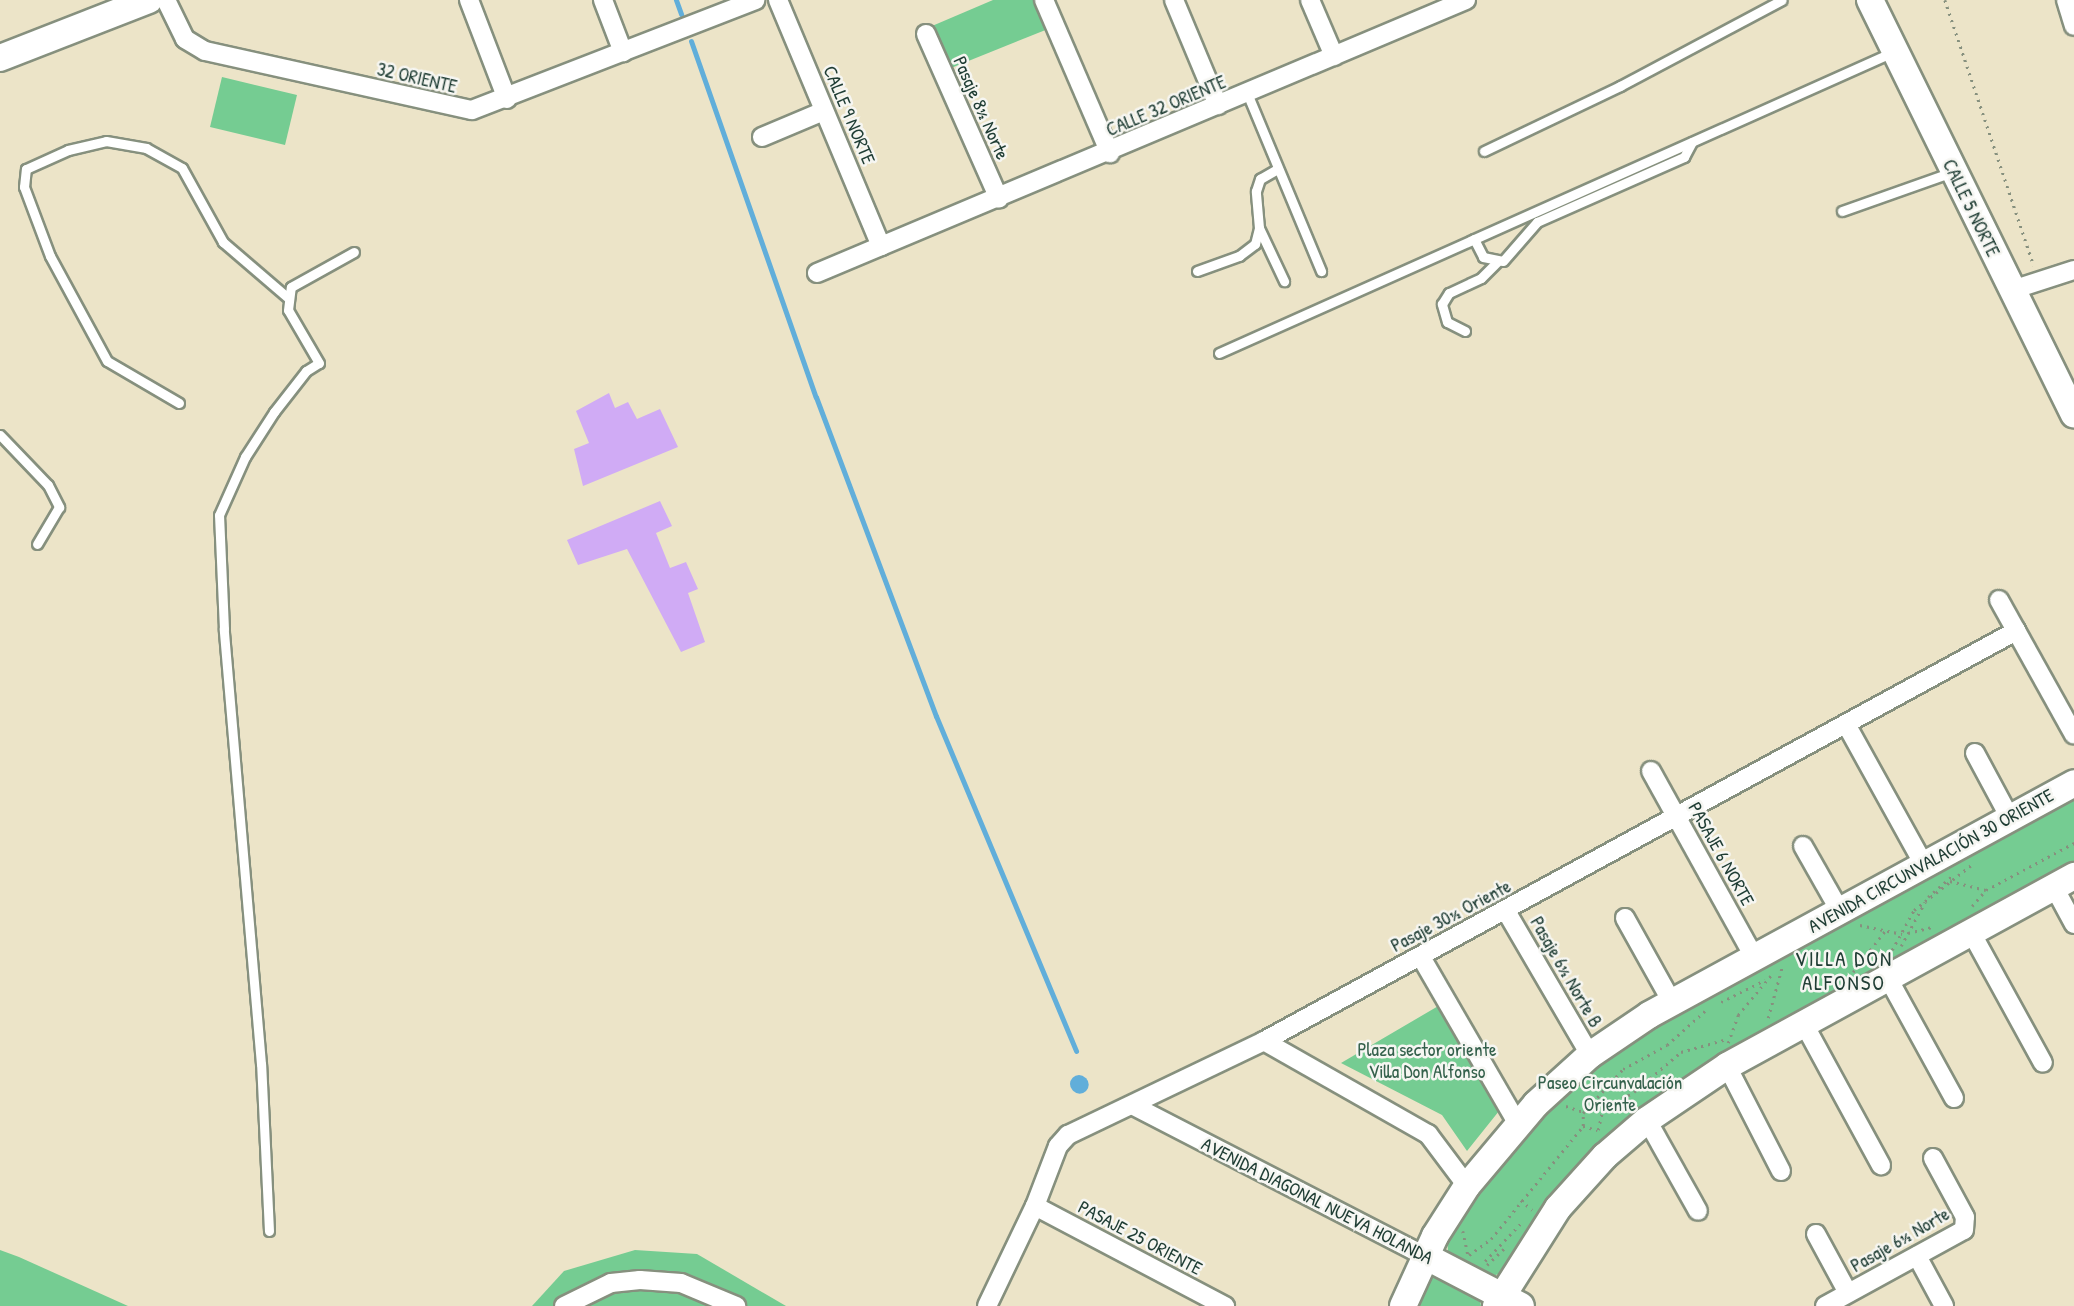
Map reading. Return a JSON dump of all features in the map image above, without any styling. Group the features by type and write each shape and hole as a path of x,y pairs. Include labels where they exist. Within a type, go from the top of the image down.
{"street":[{"path":"0,58 149,0"},
{"name":"32 ORIENTE","path":"166,0 185,39 205,51 463,110 479,110 755,0"},
{"path":"469,0 507,99"},
{"path":"603,0 623,52"},
{"name":"CALLE 9 NORTE","path":"778,0 881,246"},
{"path":"1044,0 1110,153"},
{"path":"1174,0 1218,106"},
{"path":"1310,0 1334,56"},
{"name":"CALLE 32 ORIENTE","path":"817,273 1110,153 1334,56 1446,4 1466,0"},
{"name":"CALLE 5 NORTE","path":"1870,0 2074,415"},
{"path":"2066,0 2074,26"},
{"name":"Pasaje 8½ Norte","path":"926,34 999,199"},
{"path":"762,137 824,111"},
{"path":"2012,290 2074,270"},
{"path":"1999,600 2074,735"},
{"name":"Pasaje 30½ Oriente","path":"986,1306 1035,1206 1058,1146 1068,1135 1264,1041 2016,631"},
{"path":"1846,724 1924,864"},
{"path":"1975,753 2010,818"},
{"name":"PASAJE 6 NORTE","path":"1651,771 1761,968"},
{"name":"AVENIDA CIRCUNVALACIÓN 30 ORIENTE","path":"1403,1306 1424,1256 1467,1185 1518,1124 1590,1055 1672,1002 1761,968 1847,918 1924,864 2074,783"},
{"path":"1803,846 1847,918"},
{"path":"1507,1303 1558,1208 1605,1157 1727,1056 1804,1024 1888,978 1970,920 2064,882 2074,924"},
{"name":"Pasaje 6½ Norte B","path":"1506,911 1590,1055"},
{"path":"1625,918 1672,1002"},
{"path":"1970,920 2043,1063"},
{"path":"1421,957 1518,1124"},
{"path":"1888,978 1954,1098"},
{"path":"1804,1024 1881,1165"},
{"path":"1264,1041 1428,1134 1467,1185"},
{"path":"1727,1056 1782,1171"},
{"name":"AVENIDA DIAGONAL NUEVA HOLANDA","path":"1132,1105 1424,1256 1507,1303"},
{"path":"1647,1120 1698,1211"},
{"name":"Pasaje 6½ Norte","path":"1825,1306 1966,1226 1933,1158"},
{"name":"PASAJE 25 ORIENTE","path":"1035,1206 1225,1306"},
{"path":"1816,1234 1848,1293"},
{"path":"1917,1256 1944,1306"},
{"path":"564,1306 611,1283 640,1280 681,1283 736,1306"}],"lane":[{"path":"1484,151 1632,80 1782,0"},
{"path":"1219,353 1894,51"},
{"path":"1247,93 1321,271"},
{"path":"179,404 107,362 50,256 24,187 26,169 68,150 106,141 146,148 182,168 201,195 223,242 287,297 296,329 319,363 306,371 274,412 245,457 219,515 223,629 261,1064 269,1231"},
{"path":"1465,331 1447,321 1442,304 1449,293 1481,278 1498,261 1520,246 1537,222 1684,157 1692,142"},
{"path":"1197,271 1238,256 1255,244 1259,228 1256,191 1260,179 1277,169"},
{"path":"1842,211 1954,172"},
{"path":"1259,228 1284,281"},
{"path":"1474,239 1483,257 1498,261"},
{"path":"287,297 291,287 354,252"},
{"path":"0,435 56,496 59,512 37,544"}],"path":[{"path":"1945,0 2040,281"},
{"path":"1970,920 1986,890 2074,843"},
{"path":"1914,910 1949,881 1986,890"},
{"path":"1847,918 1903,934 1943,923"},
{"path":"1847,979 1886,929"},
{"path":"1468,1255 1491,1239 1583,1126 1583,1112 1623,1069 1667,1045 1706,1010 1761,968 1784,962 1767,1021"},
{"path":"1727,1056 1728,1039 1761,968"},
{"path":"1583,1126 1598,1130 1603,1108 1634,1092 1689,1046 1728,1039"},
{"path":"1594,1103 1603,1108"},
{"path":"1521,1200 1533,1211"}],"green space":[{"path":"993,0 1037,0 1048,29 951,68 932,26"},
{"path":"222,77 297,95 285,145 210,127"},
{"name":"Paseo Circunvalación Oriente","path":"2074,793 2074,862 1704,1066 1504,1272 1493,1276 1448,1255 1447,1234 1487,1176 1585,1070 1640,1030"},
{"name":"Plaza sector oriente Villa Don Alfonso","path":"1440,1005 1503,1106 1467,1151 1442,1115 1341,1063"},
{"path":"0,1250 19,1257 128,1306 0,1306"},
{"path":"635,1250 697,1254 786,1306 532,1306 564,1271"},
{"path":"1427,1272 1480,1300 1481,1306 1410,1306"}],"building":[{"path":"609,393 615,408 628,402 637,419 660,409 678,447 583,486 574,449 589,443 576,411"},
{"path":"660,501 672,526 656,533 670,568 686,562 698,589 688,593 705,642 681,652 627,549 578,565 567,540"}],"waterway":[{"path":"676,0 681,14"},
{"path":"691,41 816,397 936,716 1076,1051"}],"district":[{"name":"VILLA DON ALFONSO","path":"1844,971"}]}
